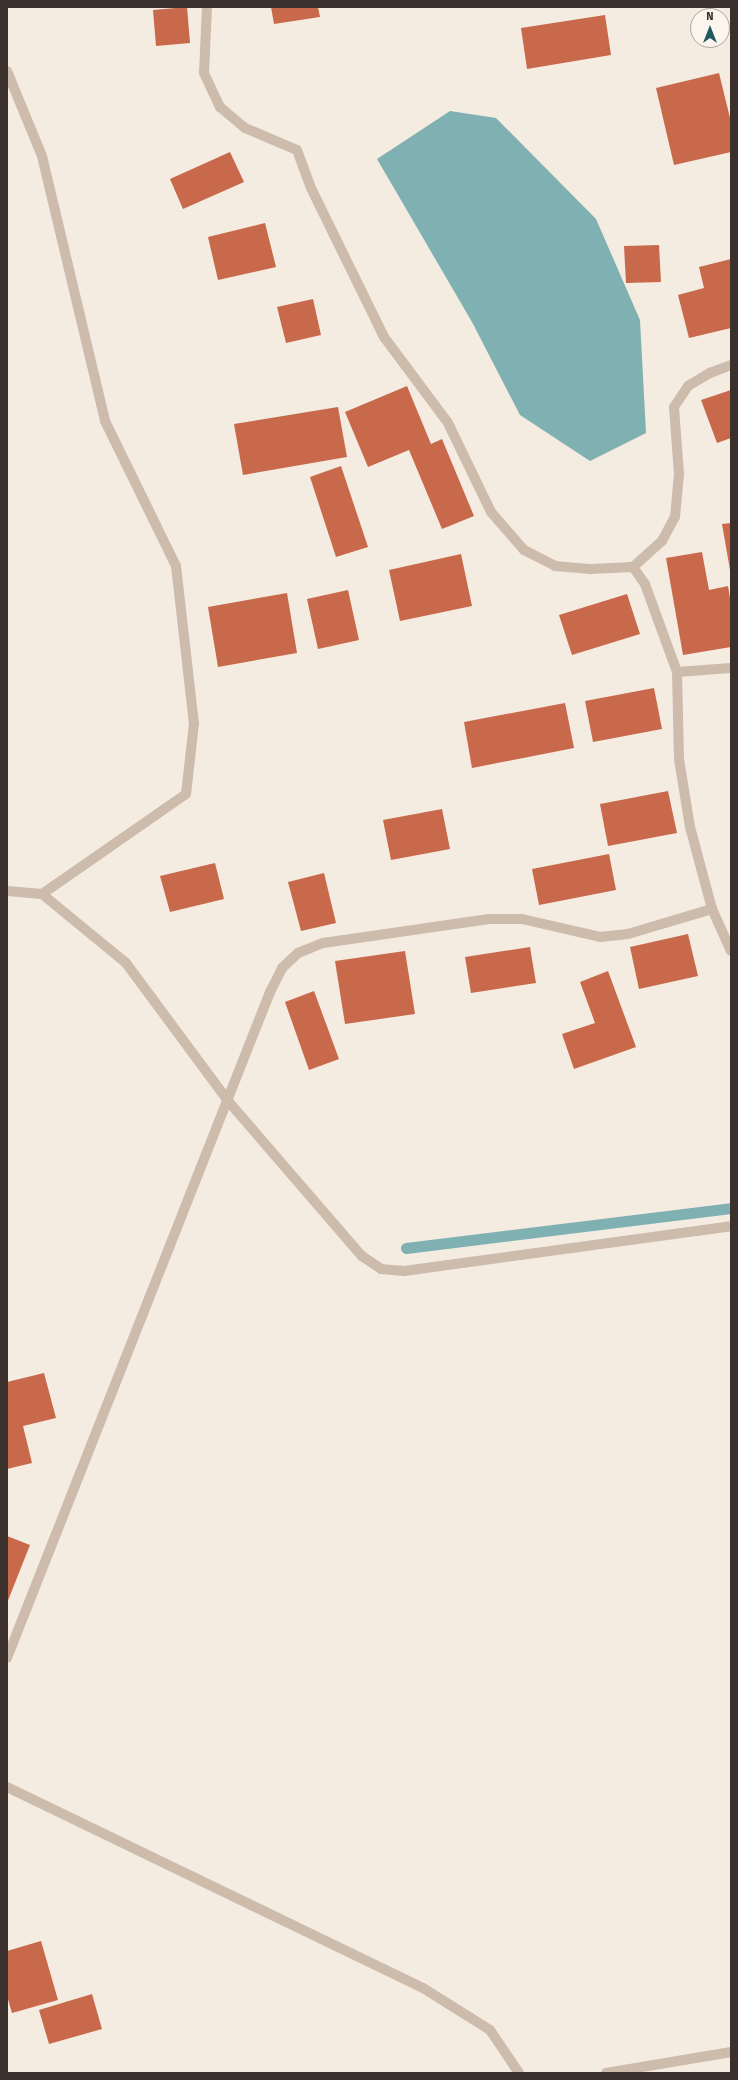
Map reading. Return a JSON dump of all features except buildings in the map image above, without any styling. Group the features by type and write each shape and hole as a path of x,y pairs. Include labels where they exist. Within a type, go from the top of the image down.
{"street":[{"path":"207,7 204,73 220,106 245,128 297,150 311,188 384,337 448,423 491,512 524,550 555,566 591,569 633,567 662,541 675,517 679,474 674,407 688,386 710,373 731,365"},
{"path":"7,71 42,156 105,422 176,566 194,723 186,794 42,894"},
{"path":"633,567 646,584 676,672 680,759 690,828 712,909 731,951"},
{"path":"676,672 731,668"},
{"path":"7,892 42,894 126,963 228,1101 362,1256 381,1269 404,1271 731,1226"},
{"path":"7,1658 270,992 282,968 298,953 324,943 489,919 522,918 600,937 628,934 712,909"},
{"path":"7,1787 423,1988 490,2030 518,2073"},
{"path":"606,2073 731,2052"}],"water":[{"path":"450,111 496,118 596,219 640,320 646,433 590,461 520,415 472,322 377,159"}],"waterway":[{"path":"406,1248 731,1208"}]}
